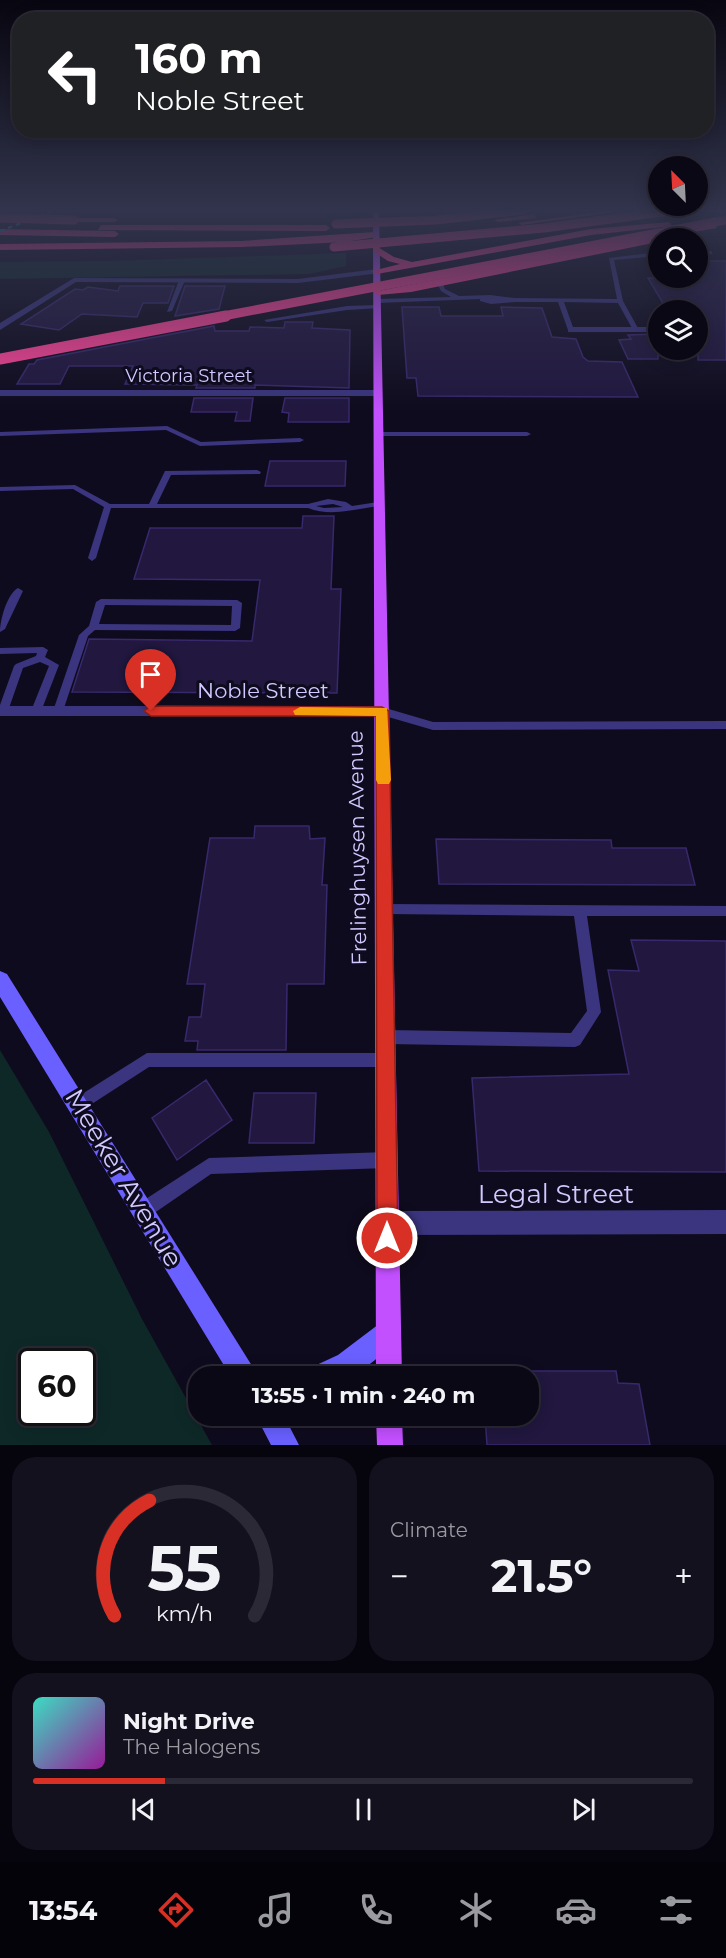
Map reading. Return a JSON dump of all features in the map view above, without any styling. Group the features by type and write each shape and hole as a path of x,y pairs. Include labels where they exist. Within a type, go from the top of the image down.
{"highway":[{"path":"0,350 385,277"},
{"path":"0,359 429,277"},
{"path":"377,300 468,277"}],"main road":[{"name":"Frelinghuysen Avenue","path":"377,277 378,504 387,1037 389,1366"},
{"name":"Meeker Avenue","path":"0,980 240,1366"},
{"path":"343,1366 388,1333"},
{"path":"275,1426 286,1445"},
{"path":"389,1426 390,1445"}],"street":[{"path":"0,327 74,280 304,280 325,277"},
{"path":"571,330 648,330"},
{"name":"Victoria Street","path":"0,393 378,393"},
{"name":"Noble Street","path":"1,711 382,711"},
{"name":"Legal Street","path":"387,1223 726,1222"}],"lane":[{"path":"615,277 620,301 636,330"},
{"path":"169,311 182,280"},
{"path":"440,283 443,290 463,300"},
{"path":"267,320 347,308 377,300 620,301"},
{"path":"560,300 571,330"},
{"path":"0,434 167,428 200,444 300,440"},
{"path":"378,434 527,434"},
{"path":"152,506 168,473 257,472"},
{"path":"0,489 75,487 108,506 309,506 318,510 340,510 348,506 378,504"},
{"path":"92,558 108,506"},
{"path":"0,629 18,591"},
{"path":"58,711 84,634 93,627 101,602 237,603 235,628 93,627"},
{"path":"0,651 43,650 40,658"},
{"path":"1,711 19,666 40,658 54,665 36,711"},
{"path":"382,711 432,726 726,726"},
{"path":"385,909 726,911"},
{"path":"387,1037 575,1040 594,1012 580,911"},
{"path":"79,1104 147,1060 387,1060"},
{"path":"144,1210 209,1166 387,1160"}],"green space":[{"path":"0,277 97,277 0,279"},
{"path":"0,1050 49,1132 142,1319 188,1402 188,1426 201,1426 212,1445 0,1445"}],"building":[{"path":"708,277 726,277 726,360 708,360 708,300 661,300 654,288 708,288"},
{"path":"120,286 174,286 168,303 143,303 137,317 82,314 59,330 21,324 75,289 83,290 88,287 118,291"},
{"path":"185,286 225,286 219,309 175,316"},
{"path":"402,307 439,307 441,316 503,316 501,307 542,308 552,337 576,339 583,357 588,361 622,362 638,397 418,396 416,378 407,378"},
{"path":"285,322 313,322 312,328 350,330 349,388 255,385 255,388 196,388 197,385 125,384 133,366 69,366 60,384 17,384 29,364 34,364 37,360 214,326 215,331 249,331 250,327 284,328"},
{"path":"648,334 648,359 628,359 619,340 631,339 628,335"},
{"path":"194,398 253,398 250,421 235,421 237,412 191,412"},
{"path":"285,398 349,398 349,422 288,422 289,413 282,412"},
{"path":"270,461 346,461 345,486 265,486"},
{"path":"303,516 334,516 331,589 341,589 337,693 72,692 89,639 252,641 260,580 134,579 150,528 302,528"},
{"path":"255,826 309,826 310,839 325,838 322,885 327,885 324,984 287,984 286,1050 197,1050 198,1041 185,1041 189,1017 201,1017 205,984 187,984 210,838 254,838"},
{"path":"436,839 611,840 612,848 686,848 695,885 439,884"},
{"path":"631,940 726,941 726,1172 479,1171 472,1078 629,1074 608,970 639,971"},
{"path":"206,1080 232,1120 177,1160 152,1118"},
{"path":"254,1093 316,1093 314,1143 249,1143"},
{"path":"539,1371 616,1371 618,1383 639,1384 650,1445 487,1445 486,1426 539,1426"}],"slow traffic":[{"path":"300,711 382,711 383,780"}],"route":[{"path":"151,711 382,711 387,1037 387,1238"}]}
